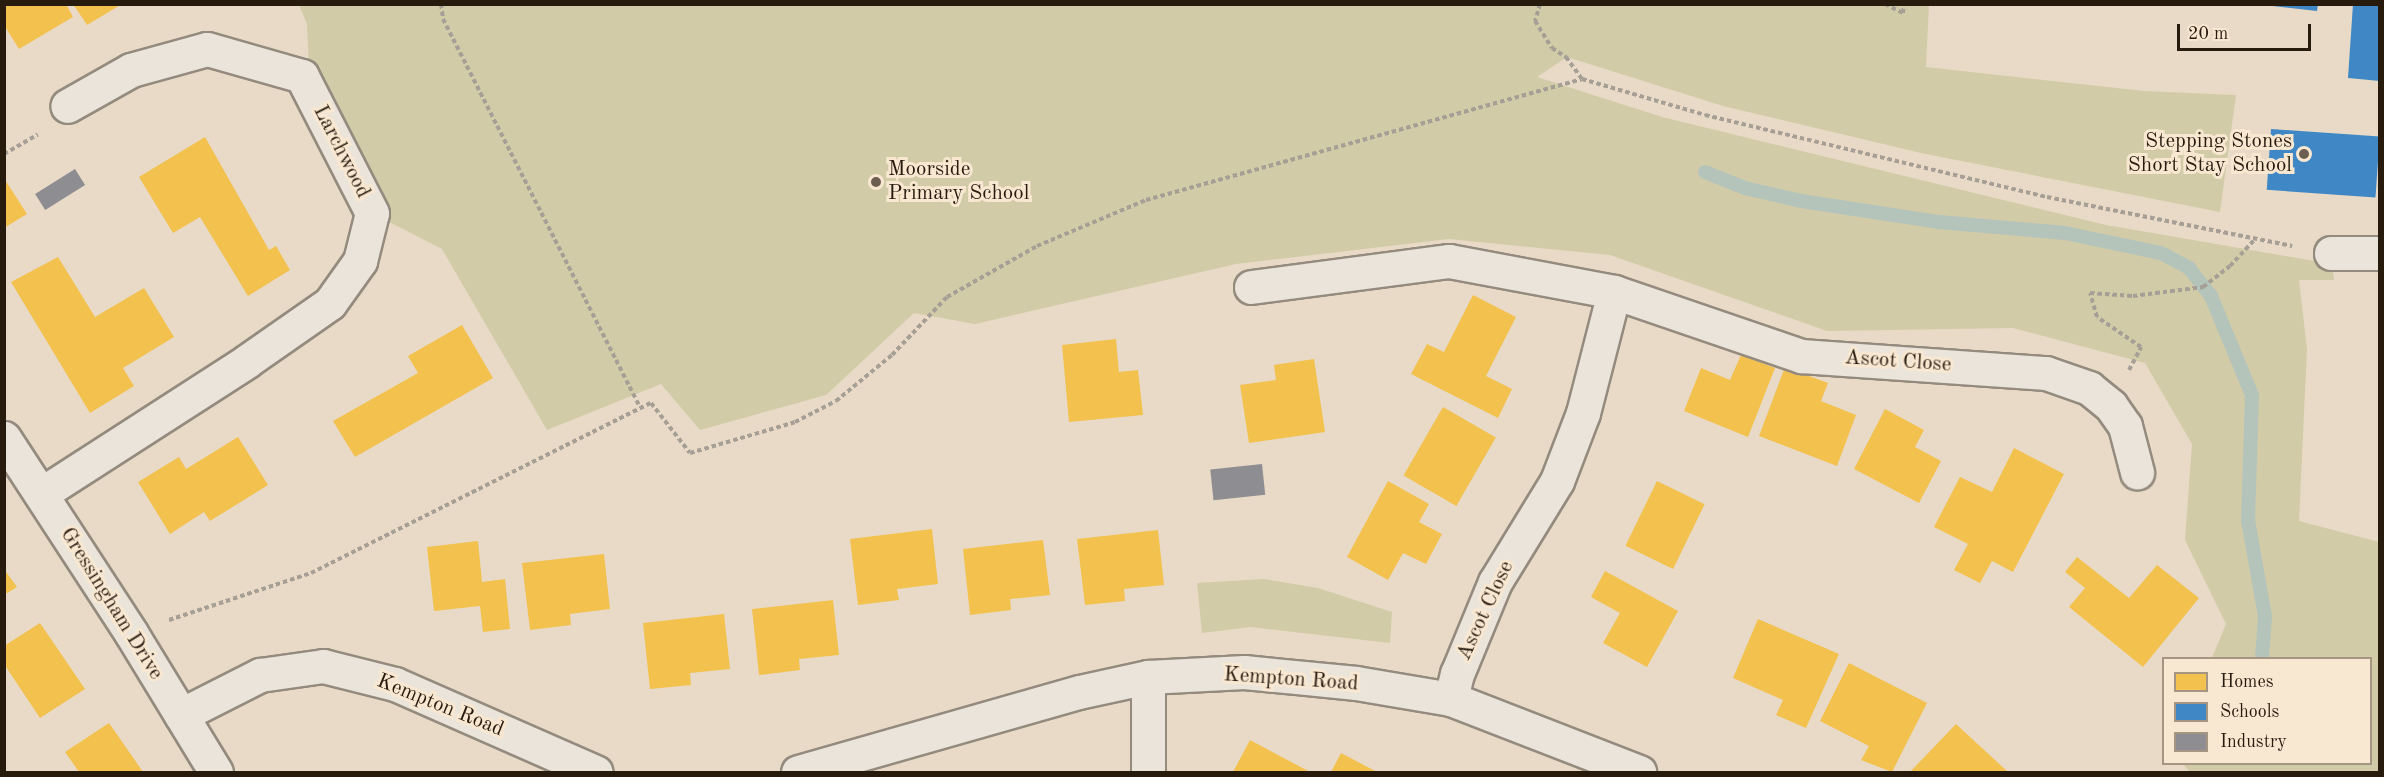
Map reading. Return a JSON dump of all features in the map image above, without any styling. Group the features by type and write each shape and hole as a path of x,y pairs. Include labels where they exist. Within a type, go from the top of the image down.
{"street":[{"name":"Larchwood","path":"41,494 330,303 360,261 372,213 302,76 207,49 131,70 67,106"},
{"path":"2331,253 2379,254"},
{"name":"Ascot Close","path":"1251,287 1449,261 1614,292 1801,356 2046,374 2089,388 2111,406 2125,426 2137,472"},
{"name":"Ascot Close","path":"1451,699 1457,674 1495,582 1557,481 1583,413 1614,292"},
{"name":"Gressingham Drive","path":"4,438 131,633 216,772"},
{"name":"Kempton Road","path":"181,715 260,675 323,666 395,684 595,772"},
{"name":"Kempton Road","path":"798,772 1079,692 1148,677 1244,672 1356,683 1451,699 1639,772"},
{"path":"1148,677 1148,772"}],"path":[{"path":"441,4 443,19 640,407"},
{"path":"1540,4 1535,21 1552,48 1566,57 1581,79"},
{"path":"1885,4 1903,13 1904,4"},
{"path":"131,633 311,573 651,403 690,453 795,422 836,401 892,355 947,297 1037,246 1146,200 1581,79 1705,115 1978,180 2254,240 2331,253"},
{"path":"2111,406 2141,347 2097,317 2090,292 2133,296 2203,286 2230,266 2254,240"}],"shaded area":[{"path":"1929,4 1926,67 2144,91 2236,95 2220,212 1921,153 1723,106 1567,57 1537,77 1662,117 2106,225 2332,264 2334,280 2299,280 2307,349 2299,521 2379,542 2379,772 2190,772 2184,765 2372,765 2372,657 2212,657 2226,624 2185,540 2192,444 2145,363 2013,328 1827,331 1610,255 1449,239 1236,264 975,324 914,313 826,395 700,430 661,384 547,430 442,249 364,209 310,89 307,24 299,5"},
{"path":"1264,579 1318,588 1392,612 1390,643 1250,627 1202,633 1197,583"}],"building: Homes":[{"path":"4,4 66,4 73,17 19,49 4,25"},
{"path":"73,4 122,4 87,25"},
{"path":"205,137 269,250 276,246 290,270 248,296 200,217 173,233 139,177"},
{"path":"4,178 27,214 4,228"},
{"path":"58,257 95,317 144,288 174,337 123,368 134,386 90,413 11,282"},
{"path":"1473,295 1516,317 1486,376 1512,389 1498,418 1411,374 1427,344 1444,352"},
{"path":"462,325 493,378 355,457 333,421 418,373 408,356"},
{"path":"1116,339 1119,372 1138,370 1143,415 1069,422 1062,345"},
{"path":"1741,355 1775,368 1748,437 1684,411 1701,368 1730,380"},
{"path":"1314,359 1325,432 1249,443 1240,385 1276,380 1274,365"},
{"path":"1785,367 1828,383 1821,401 1856,415 1837,466 1759,436"},
{"path":"1443,407 1496,438 1456,506 1404,475"},
{"path":"1885,409 1924,430 1915,447 1941,461 1919,503 1854,469"},
{"path":"238,437 268,485 210,521 204,512 170,534 138,482 179,457 186,469"},
{"path":"2014,448 2064,474 2013,572 1992,561 1980,583 1954,570 1968,544 1934,527 1960,477 1992,492"},
{"path":"1388,481 1429,504 1419,522 1442,534 1426,564 1403,553 1388,580 1347,557"},
{"path":"1657,481 1705,504 1673,569 1625,546"},
{"path":"932,529 938,584 897,589 899,600 858,605 850,539"},
{"path":"1158,530 1164,585 1124,589 1125,601 1085,605 1077,539"},
{"path":"1043,540 1050,595 1010,599 1011,610 970,615 963,549"},
{"path":"478,541 482,582 505,579 510,629 483,632 480,606 434,611 427,547"},
{"path":"604,554 610,609 570,614 571,625 530,630 522,563"},
{"path":"2077,557 2129,598 2157,565 2199,598 2143,667 2069,607 2085,588 2065,572"},
{"path":"4,569 17,587 4,595"},
{"path":"1605,571 1678,611 1647,667 1603,643 1620,613 1591,597"},
{"path":"833,600 839,655 799,659 800,670 759,675 752,609"},
{"path":"724,614 730,669 690,673 691,685 650,689 643,623"},
{"path":"1758,619 1839,654 1806,728 1776,715 1783,700 1733,678"},
{"path":"40,623 85,689 40,718 4,664 4,646"},
{"path":"1849,663 1927,703 1892,772 1861,760 1869,746 1820,721"},
{"path":"109,723 143,772 79,772 65,752"},
{"path":"1956,724 2008,772 1911,771"},
{"path":"1250,740 1310,772 1233,772"},
{"path":"1341,753 1377,772 1331,772"}],"building: Schools":[{"path":"2255,4 2318,4 2317,11"},
{"path":"2353,4 2380,4 2380,81 2348,78"},
{"path":"2271,129 2380,137 2375,197 2267,190"}],"building: Industry":[{"path":"75,169 85,185 45,210 35,194"},
{"path":"1262,464 1265,495 1214,500 1210,469"}],"waterway":[{"path":"1705,172 1745,188 1801,201 1939,222 2065,233 2161,253 2189,268 2211,296 2252,395 2248,520 2265,616 2262,657"}],"place":[{"name":"Stepping Stones Short Stay School","path":"2304,154"},
{"name":"Moorside Primary School","path":"876,182"}]}
